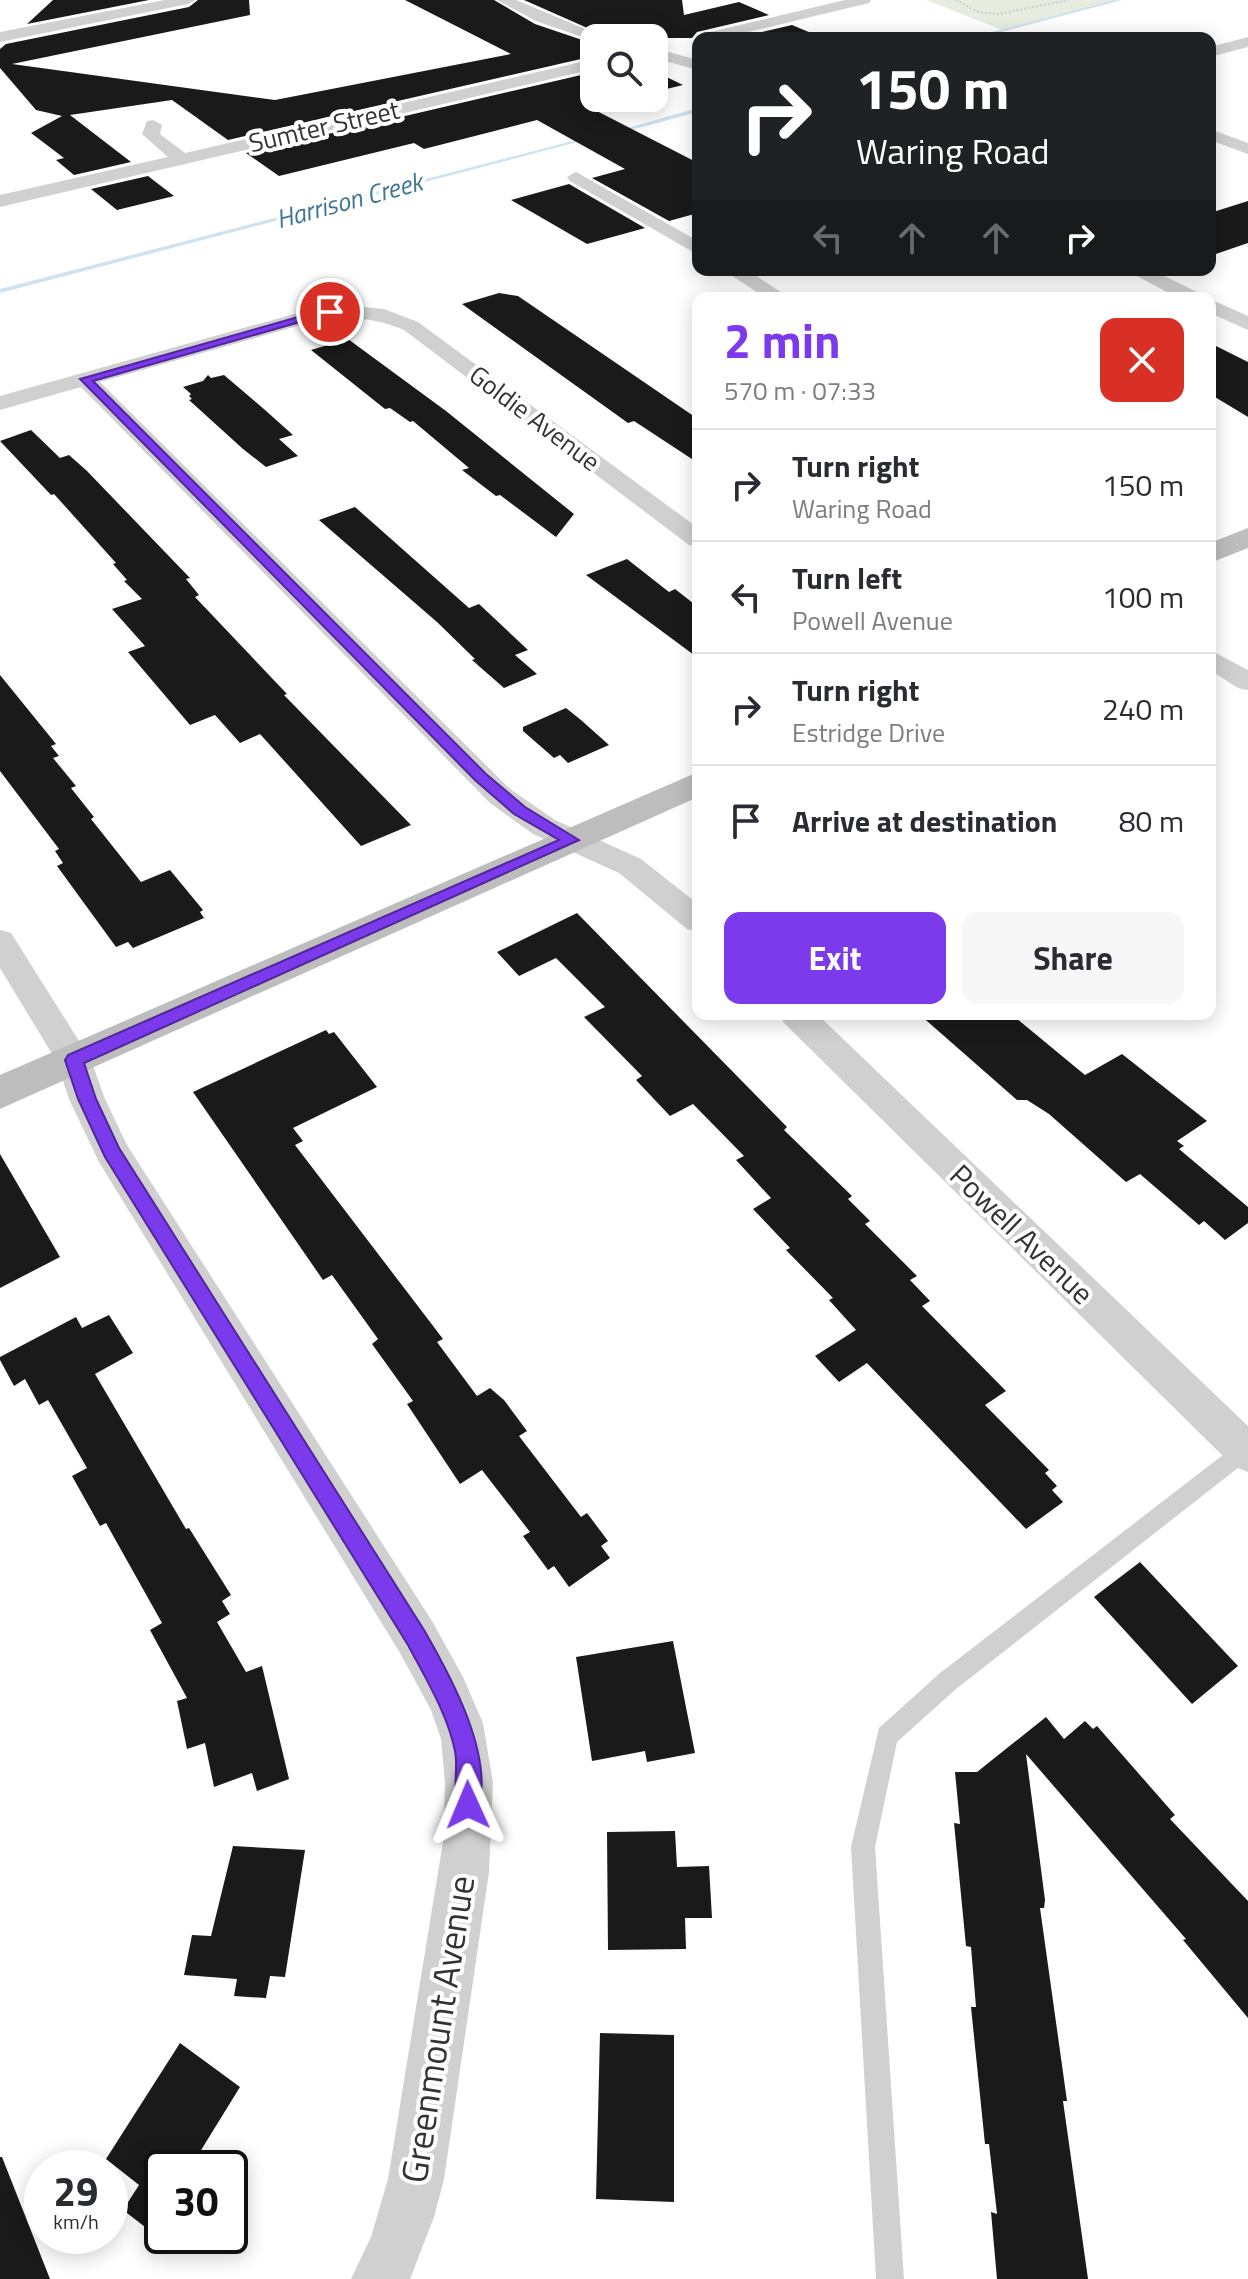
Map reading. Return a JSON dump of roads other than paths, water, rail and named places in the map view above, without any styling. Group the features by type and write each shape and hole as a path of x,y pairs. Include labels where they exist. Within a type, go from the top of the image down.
{"street":[{"path":"3,34 188,0"},
{"path":"504,0 541,18 580,31"},
{"path":"731,32 864,0"},
{"path":"785,5 807,14"},
{"path":"668,48 692,41"},
{"path":"1216,50 1248,42"},
{"path":"668,56 692,63"},
{"name":"Sumter Street","path":"0,201 580,67"},
{"path":"153,125 151,134 154,138 182,159"},
{"path":"1216,136 1248,149"},
{"path":"576,177 692,245"},
{"path":"743,276 770,292"},
{"path":"1148,276 1182,292"},
{"path":"1216,308 1248,324"},
{"name":"Goldie Avenue","path":"0,403 301,318 330,312 364,312 394,318 411,326 692,536"},
{"path":"85,379 490,787 519,811 571,840 630,866 692,916"},
{"path":"1216,551 1248,537"},
{"path":"1216,662 1248,682"},
{"path":"0,1093 692,786"},
{"name":"Greenmount Avenue","path":"0,941 74,1060 87,1099 112,1152 416,1637 447,1694 467,1752 465,1854 419,2158 406,2217 380,2279"},
{"name":"Powell Avenue","path":"802,1020 1247,1451"}],"lane":[{"path":"890,2279 863,1847 887,1736 948,1681 1247,1451"}],"waterway":[{"name":"Harrison Creek","path":"995,32 1120,0"},
{"name":"Harrison Creek","path":"616,132 692,112"},
{"name":"Harrison Creek","path":"0,291 590,138"}]}
